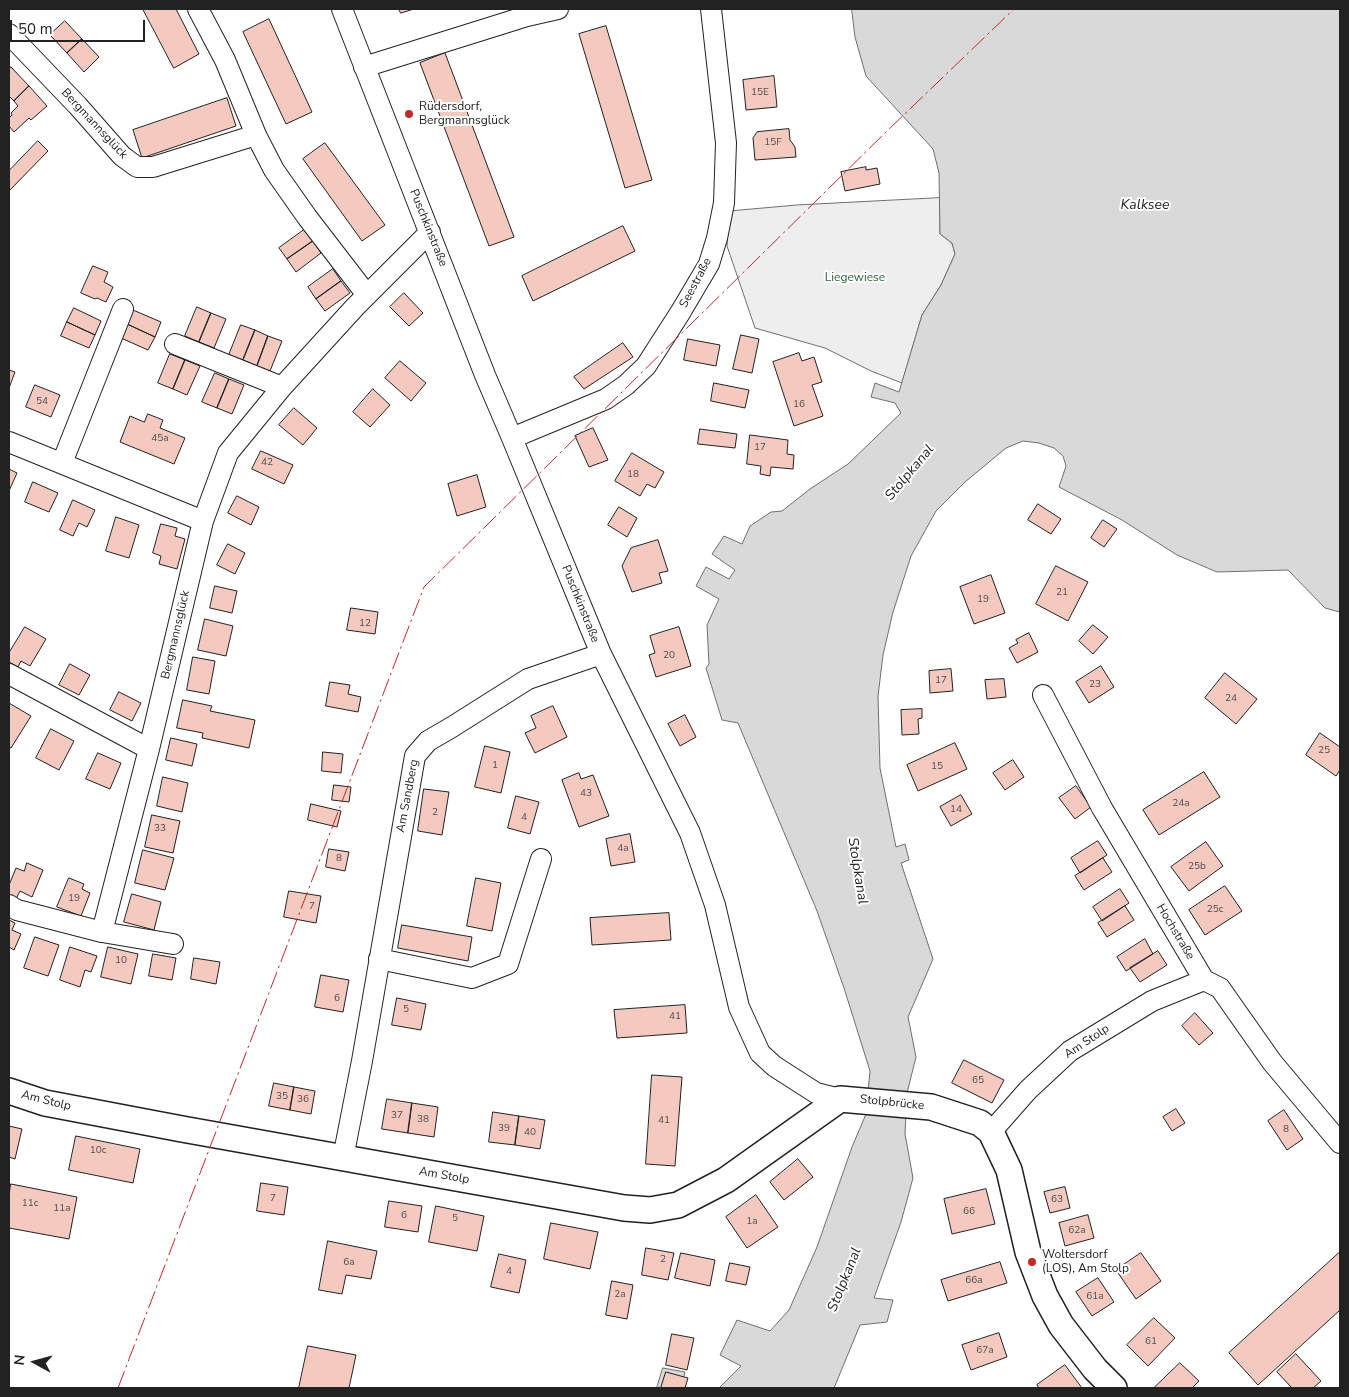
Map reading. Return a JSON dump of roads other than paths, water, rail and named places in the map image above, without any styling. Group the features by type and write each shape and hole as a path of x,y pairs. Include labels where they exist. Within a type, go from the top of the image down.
{"main road":[{"name":"Am Stolp","path":"9,1091 45,1103 624,1208 650,1210 678,1205 726,1180 846,1099"},
{"name":"Stolpbrücke","path":"846,1099 931,1107 980,1123 991,1132"},
{"path":"991,1132 1009,1170 1028,1252 1046,1296 1061,1326 1095,1369 1114,1388"}],"street":[{"path":"198,9 225,60 256,135 274,170 307,217 367,295"},
{"name":"Puschkinstraße","path":"342,9 485,375 601,654 690,833 715,905 739,1007 760,1053 774,1066 816,1093 846,1099"},
{"path":"364,67 527,16 558,9"},
{"name":"Seestraße","path":"512,438 606,399 626,385 646,366 709,264 724,204 726,143 711,9"},
{"name":"Bergmannsglück","path":"9,34 78,106 122,156 136,167 153,167 256,135"},
{"name":"Bergmannsglück","path":"102,932 149,748 203,521 228,453 282,387 367,295 430,232"},
{"path":"62,463 123,309"},
{"path":"175,344 282,387"},
{"path":"9,442 203,521"},
{"name":"Am Sandberg","path":"343,1158 362,1062 415,756 428,741 528,679 601,654"},
{"path":"9,674 149,748"},
{"name":"Hochstraße","path":"1042,695 1102,808 1204,980 1220,988 1272,1062 1340,1143"},
{"path":"379,959 472,978 508,964 541,859"},
{"path":"9,905 17,910 102,932 173,944"},
{"name":"Am Stolp","path":"991,1132 1028,1090 1070,1051 1152,1001 1204,980"}],"water":[{"name":"Kalksee","path":"852,9 1340,9 1340,612 1325,608 1288,570 1217,572 1177,555 1122,520 1059,487 1066,466 1063,456 1054,448 1039,443 1023,441 1006,448 965,482 936,511 911,556 893,612 883,655 878,696 880,768 896,847 905,844 909,860 901,863 933,959 908,1017 916,1057 907,1093 905,1134 913,1178 901,1222 874,1298 893,1300 887,1322 860,1325 834,1388 719,1388 741,1366 720,1355 737,1320 770,1331 789,1310 817,1247 852,1147 866,1114 870,1071 817,911 738,723 722,720 706,668 709,664 707,625 719,599 696,586 706,567 729,579 735,570 712,554 724,536 742,544 750,526 771,512 782,511 810,489 848,464 901,413 895,403 871,397 875,383 899,392 922,315 941,285 955,254 952,243 940,234 939,173 933,149 866,76 855,37"},
{"path":"663,1368 685,1372 681,1388 657,1388"}],"place":[{"name":"Rüdersdorf, Bergmannsglück","path":"409,114"},
{"name":"Woltersdorf (LOS), Am Stolp","path":"1032,1262"}],"park label":[{"name":"Liegewiese","path":"855,278"}],"water label":[{"name":"Stolpkanal","path":"910,473"},
{"name":"Stolpkanal","path":"857,871"},
{"name":"Stolpkanal","path":"845,1280"}]}
